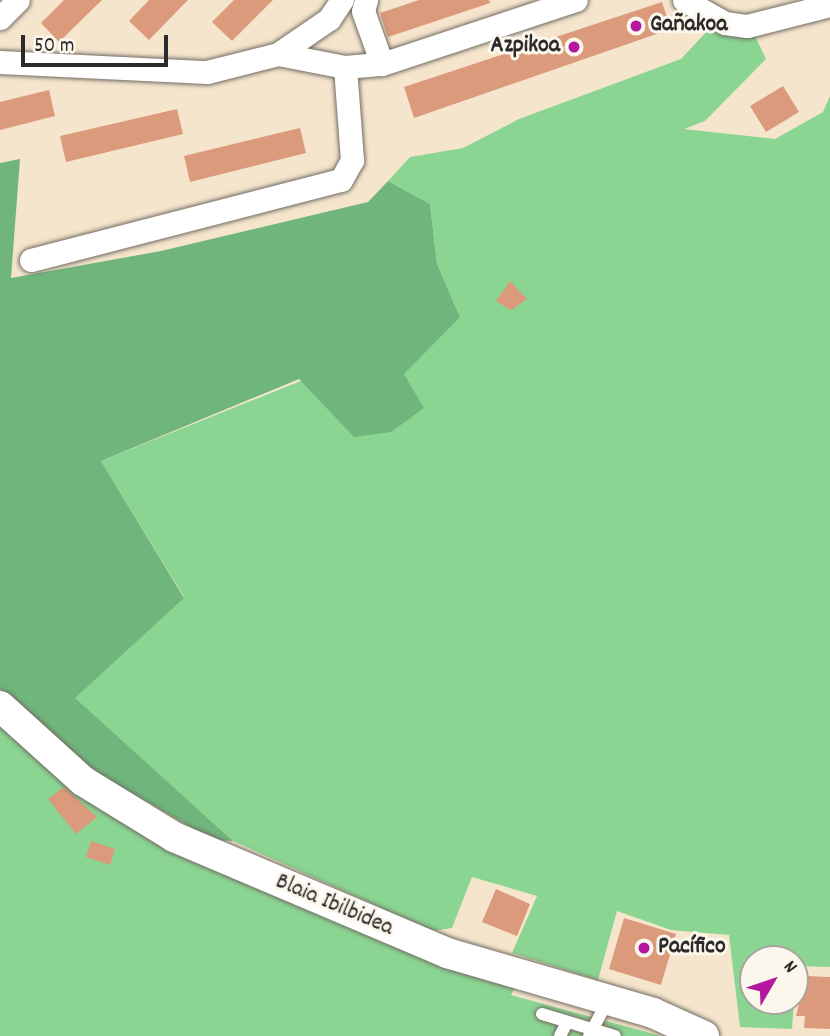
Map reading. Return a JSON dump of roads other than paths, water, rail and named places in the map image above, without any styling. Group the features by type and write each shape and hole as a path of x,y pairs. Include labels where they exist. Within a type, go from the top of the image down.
{"street":[{"path":"0,19 19,0"},
{"path":"0,62 207,72 278,54 329,19 342,0"},
{"path":"366,0 363,11 382,64"},
{"path":"278,54 345,67 382,64 576,0"},
{"path":"684,0 725,23 747,26 830,5"},
{"path":"31,260 341,180 352,160 345,67"},
{"name":"Blaia Ibilbidea","path":"0,706 83,781 174,837 447,953 607,1002 704,1036"}],"lane":[{"path":"591,1033 607,1002"},
{"path":"542,1014 591,1033 615,1036"},
{"path":"560,1036 568,1022"}],"place":[{"name":"Gañakoa","path":"636,26"},
{"name":"Azpikoa","path":"574,47"},
{"name":"Pacífico","path":"644,948"}]}
